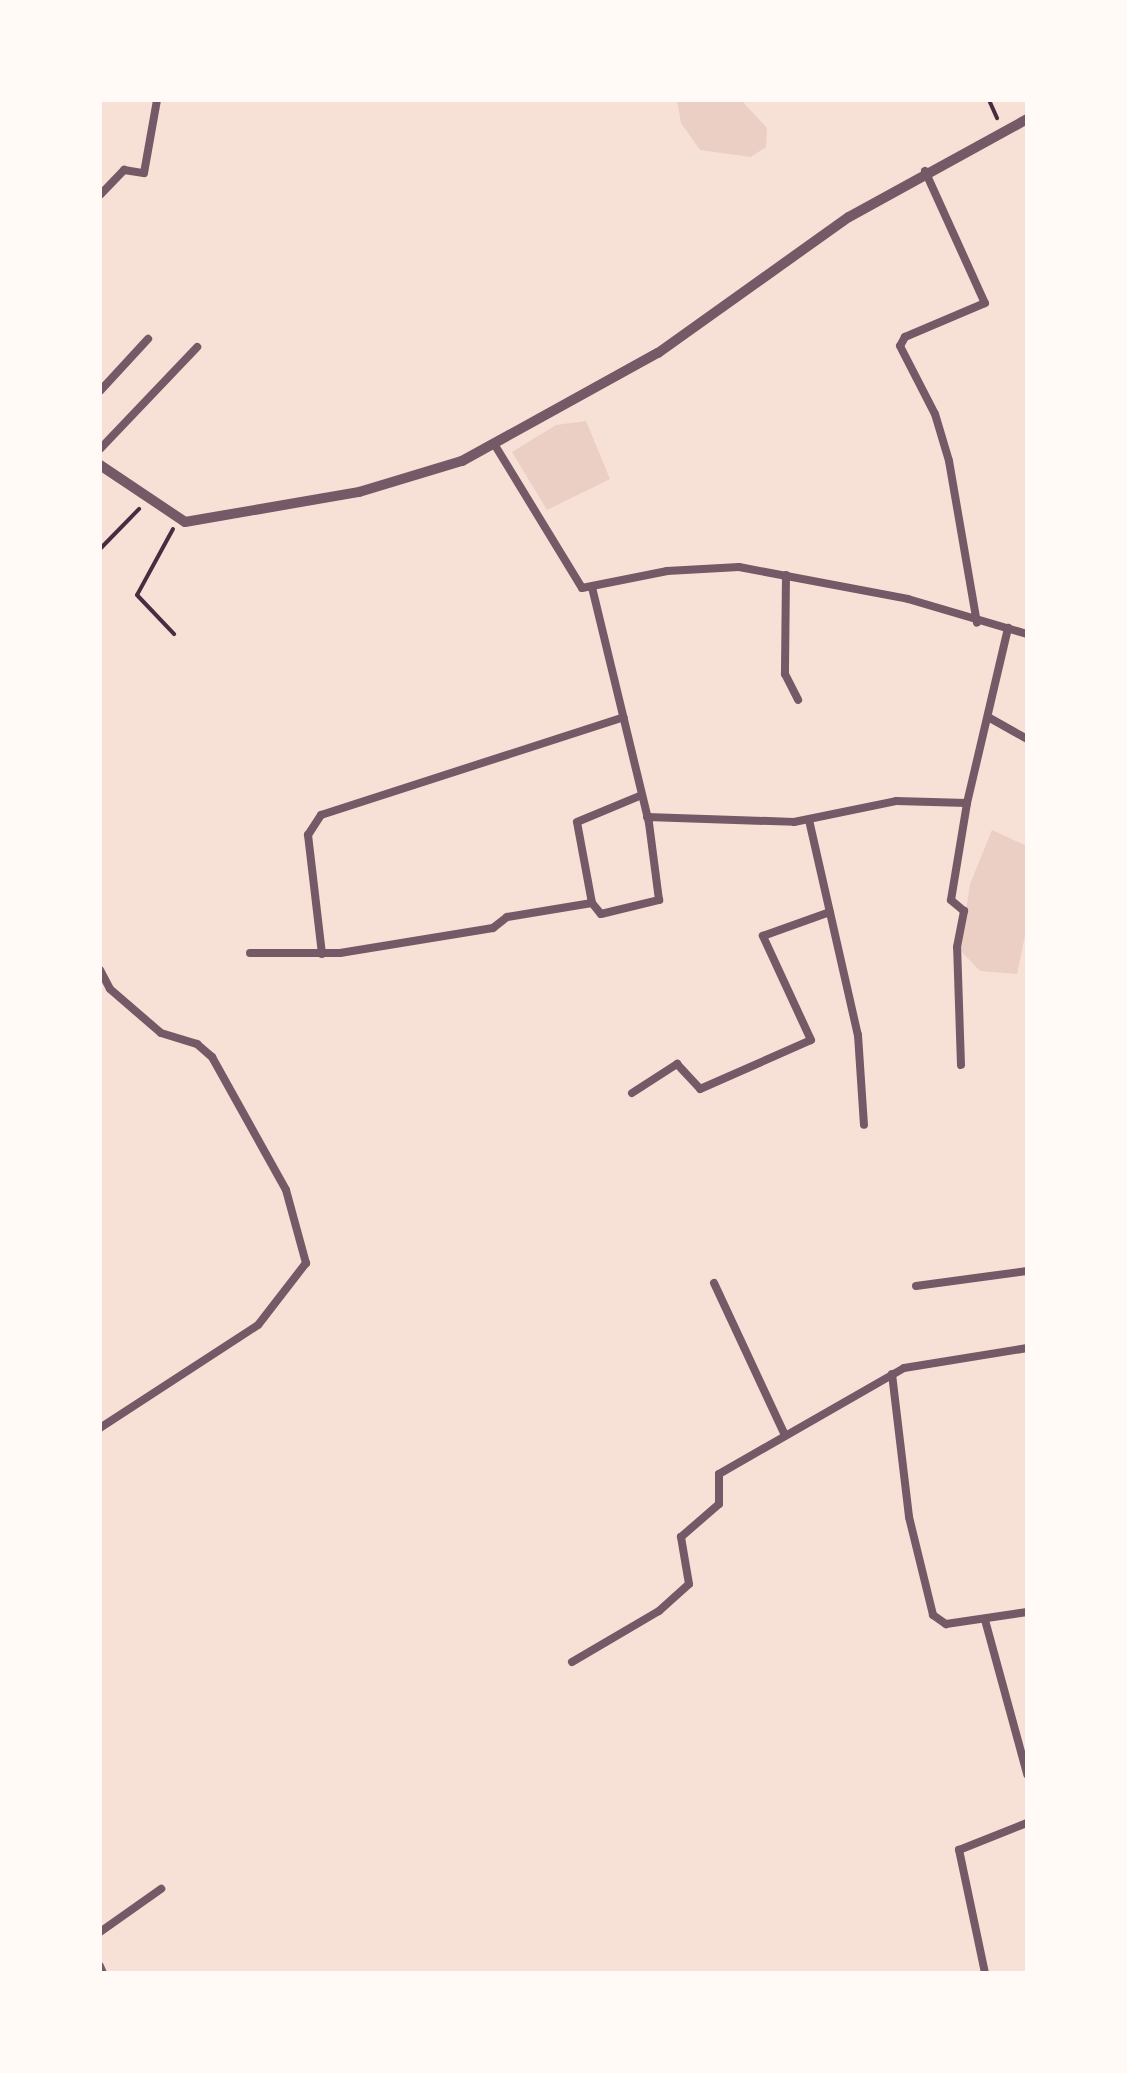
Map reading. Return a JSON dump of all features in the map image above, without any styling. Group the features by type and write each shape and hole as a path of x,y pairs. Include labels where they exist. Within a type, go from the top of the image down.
{"street":[{"path":"100,195 124,170 144,173 157,100"},
{"path":"100,465 178,521 358,492 496,447 658,353 925,171 1027,119"},
{"path":"925,171 985,303 904,338 900,346 935,414 950,461 977,623"},
{"path":"100,390 148,339"},
{"path":"100,449 196,346"},
{"path":"496,447 571,576 592,588 686,570 739,567 908,599 977,623 1027,634"},
{"path":"786,575 786,674 798,700"},
{"path":"592,588 624,717 642,795 647,817 662,897 600,914 592,903 577,822 642,795"},
{"path":"961,1064 957,947 964,911 952,900 967,803 1008,628"},
{"path":"322,954 308,850 308,835 321,814 624,717"},
{"path":"988,718 1027,739"},
{"path":"647,817 809,820 896,800 967,803"},
{"path":"809,820 858,1035 864,1125"},
{"path":"250,953 322,954 493,928 507,917 592,903"},
{"path":"632,1094 677,1064 700,1089 811,1040 763,936 830,912"},
{"path":"100,1428 258,1324 273,1297 306,1263 286,1190 212,1056 197,1044 161,1033 101,975"},
{"path":"916,1286 1027,1271"},
{"path":"714,1283 785,1434"},
{"path":"572,1662 684,1590 691,1575 681,1537 719,1504 719,1474 892,1374 938,1358 1027,1348"},
{"path":"892,1374 909,1517 933,1615 946,1624 1027,1612"},
{"path":"985,1620 1027,1774"},
{"path":"985,1973 958,1850 1027,1823"},
{"path":"100,1932 160,1889"},
{"path":"100,1966 103,1973"}],"path":[{"path":"989,100 1003,130"},
{"path":"100,549 147,501"},
{"path":"174,634 137,595 178,521"}],"shaded area":[{"path":"677,100 741,100 767,128 766,147 751,157 700,150 681,123"},
{"path":"586,421 610,479 547,510 512,452 556,425"},
{"path":"992,830 1027,846 1027,926 1017,974 980,971 960,950 970,884"}]}
